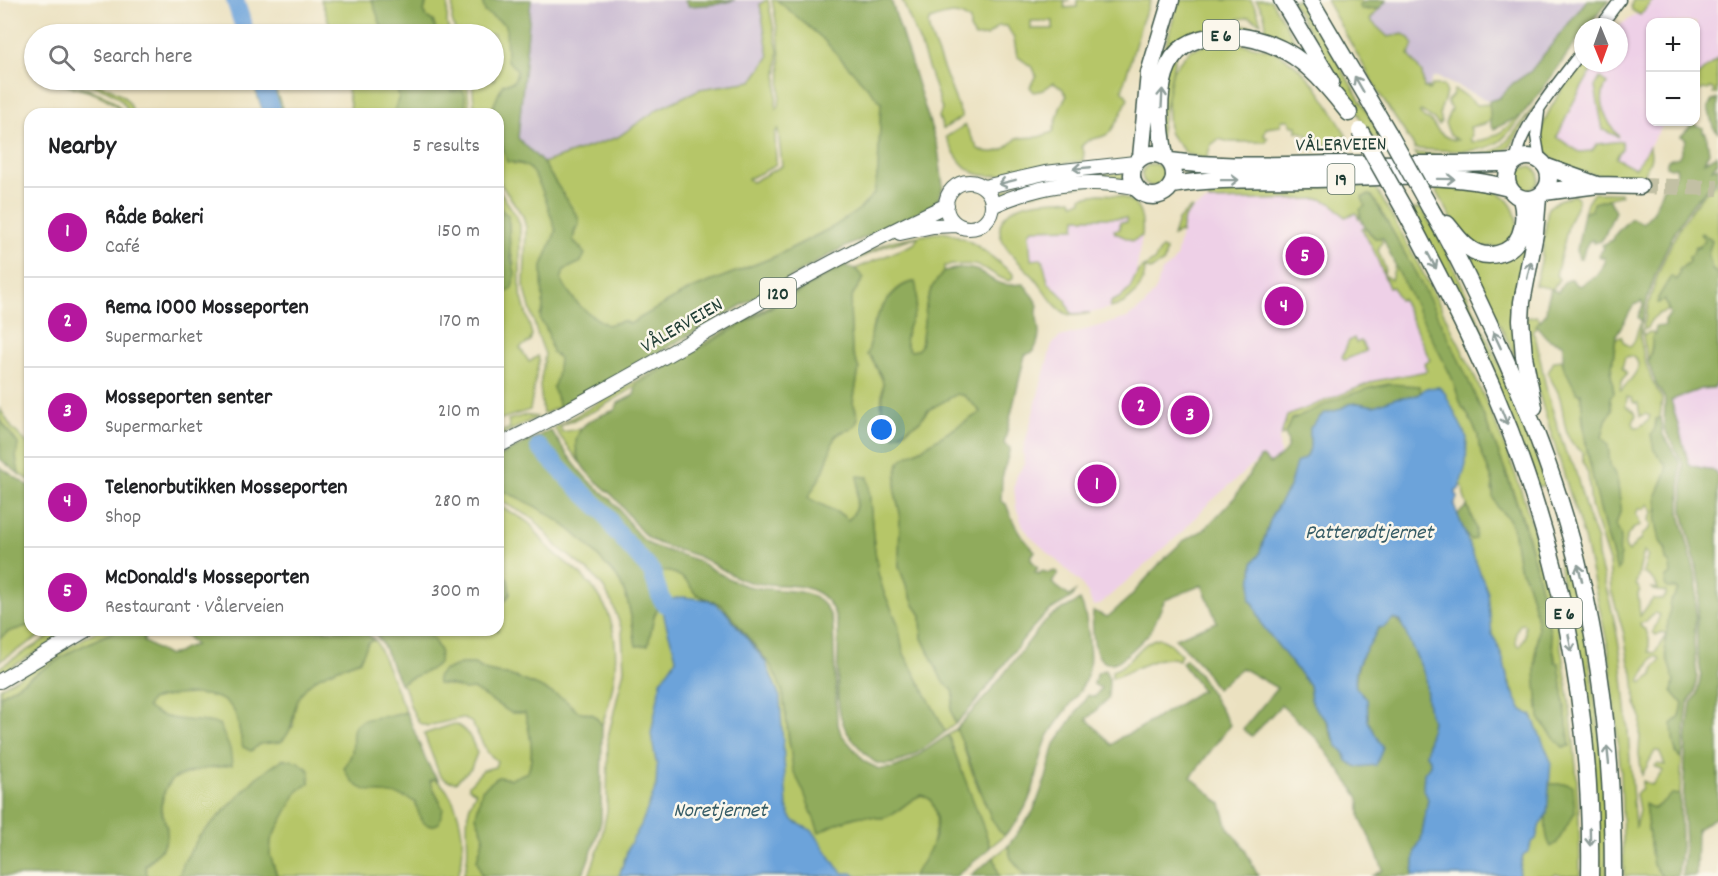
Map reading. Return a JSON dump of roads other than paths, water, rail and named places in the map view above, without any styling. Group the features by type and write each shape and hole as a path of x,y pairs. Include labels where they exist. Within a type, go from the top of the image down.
{"highway":[{"path":"1136,187 1132,175 1138,160 1149,73 1171,0"},
{"name":"E 6","path":"1282,0 1404,209 1461,319 1494,390 1522,465 1548,545 1570,640 1582,718 1589,804 1590,876"},
{"name":"E 6","path":"1310,0 1389,134 1455,253 1488,320 1543,452 1571,537 1592,633 1605,717 1611,778 1613,876"},
{"name":"E 6","path":"1167,159 1160,122 1162,89 1167,68 1179,51 1189,44 1212,36 1244,36 1288,52 1323,82 1349,113"},
{"name":"19","path":"1138,160 1154,153 1167,159"},
{"name":"19","path":"1515,161 1529,156 1598,185"},
{"path":"1167,159 1175,173 1172,185"},
{"name":"VÅLERVEIEN","path":"1167,159 1208,166 1386,163 1472,165 1515,161"},
{"path":"1515,161 1507,177 1528,194 1550,180 1544,164"},
{"name":"VÅLERVEIEN","path":"1172,185 1211,181 1397,178 1479,181 1528,194"},
{"name":"19","path":"1136,187 1142,193 1151,196 1163,194 1172,185"},
{"name":"19","path":"1528,194 1598,185 1640,186"},
{"name":"E 6","path":"1430,208 1443,218 1470,249 1485,255 1493,255 1511,247 1520,235 1528,194"},
{"name":"E 6","path":"1528,194 1536,234 1522,302 1521,321 1527,372 1543,452"}],"main road":[{"name":"120","path":"946,205 949,195 960,184 975,183 984,187 1045,173 1138,160"},
{"name":"120","path":"958,225 969,228 980,225 988,218 992,206 1019,194 1065,185 1102,183 1136,187"},
{"path":"984,187 990,196 992,206"},
{"path":"946,205 950,216 958,225"},
{"name":"VÅLERVEIEN","path":"504,443 555,418 837,259 946,205"},
{"name":"VÅLERVEIEN","path":"883,237 933,226 958,225"},
{"path":"0,681 76,636"}],"street":[{"path":"1607,18 1620,0"},
{"path":"1515,161 1518,147 1529,123 1574,63"},
{"path":"1539,112 1536,136 1544,164"}],"water":[{"name":"Patterødtjernet","path":"1439,387 1445,393 1467,438 1466,465 1459,489 1456,491 1457,498 1454,505 1488,593 1492,635 1504,662 1508,682 1521,709 1532,716 1551,761 1547,814 1540,824 1536,839 1531,843 1529,851 1523,855 1518,876 1413,876 1415,851 1421,840 1428,799 1423,787 1424,773 1430,765 1430,759 1426,755 1432,721 1428,707 1425,675 1400,621 1393,619 1384,627 1378,628 1356,671 1356,688 1367,698 1368,721 1383,748 1376,765 1357,767 1347,761 1344,752 1337,746 1328,722 1315,708 1309,685 1262,625 1254,604 1250,600 1253,563 1259,555 1272,515 1289,488 1296,463 1309,452 1310,428 1323,414 1349,404 1374,406 1396,398 1418,395 1426,388"},
{"name":"Noretjernet","path":"674,598 709,600 724,610 765,661 780,697 787,807 791,817 795,822 813,831 837,867 844,873 852,873 856,876 619,876 629,846 641,825 656,787 657,767 651,734 661,681 676,659 663,607"}],"waterway":[{"path":"235,0 243,24"},
{"path":"265,90 271,108"},
{"path":"539,447 605,513 615,530 652,572 661,599 665,604"}],"tunnel":[{"path":"1640,186 1718,188"}],"place":[{"name":"McDonald's Mosseporten","path":"1305,256"},
{"name":"Telenorbutikken Mosseporten","path":"1284,306"},
{"name":"Rema 1000 Mosseporten","path":"1141,406"},
{"name":"Mosseporten senter","path":"1190,415"},
{"name":"Råde Bakeri","path":"1097,484"}]}
